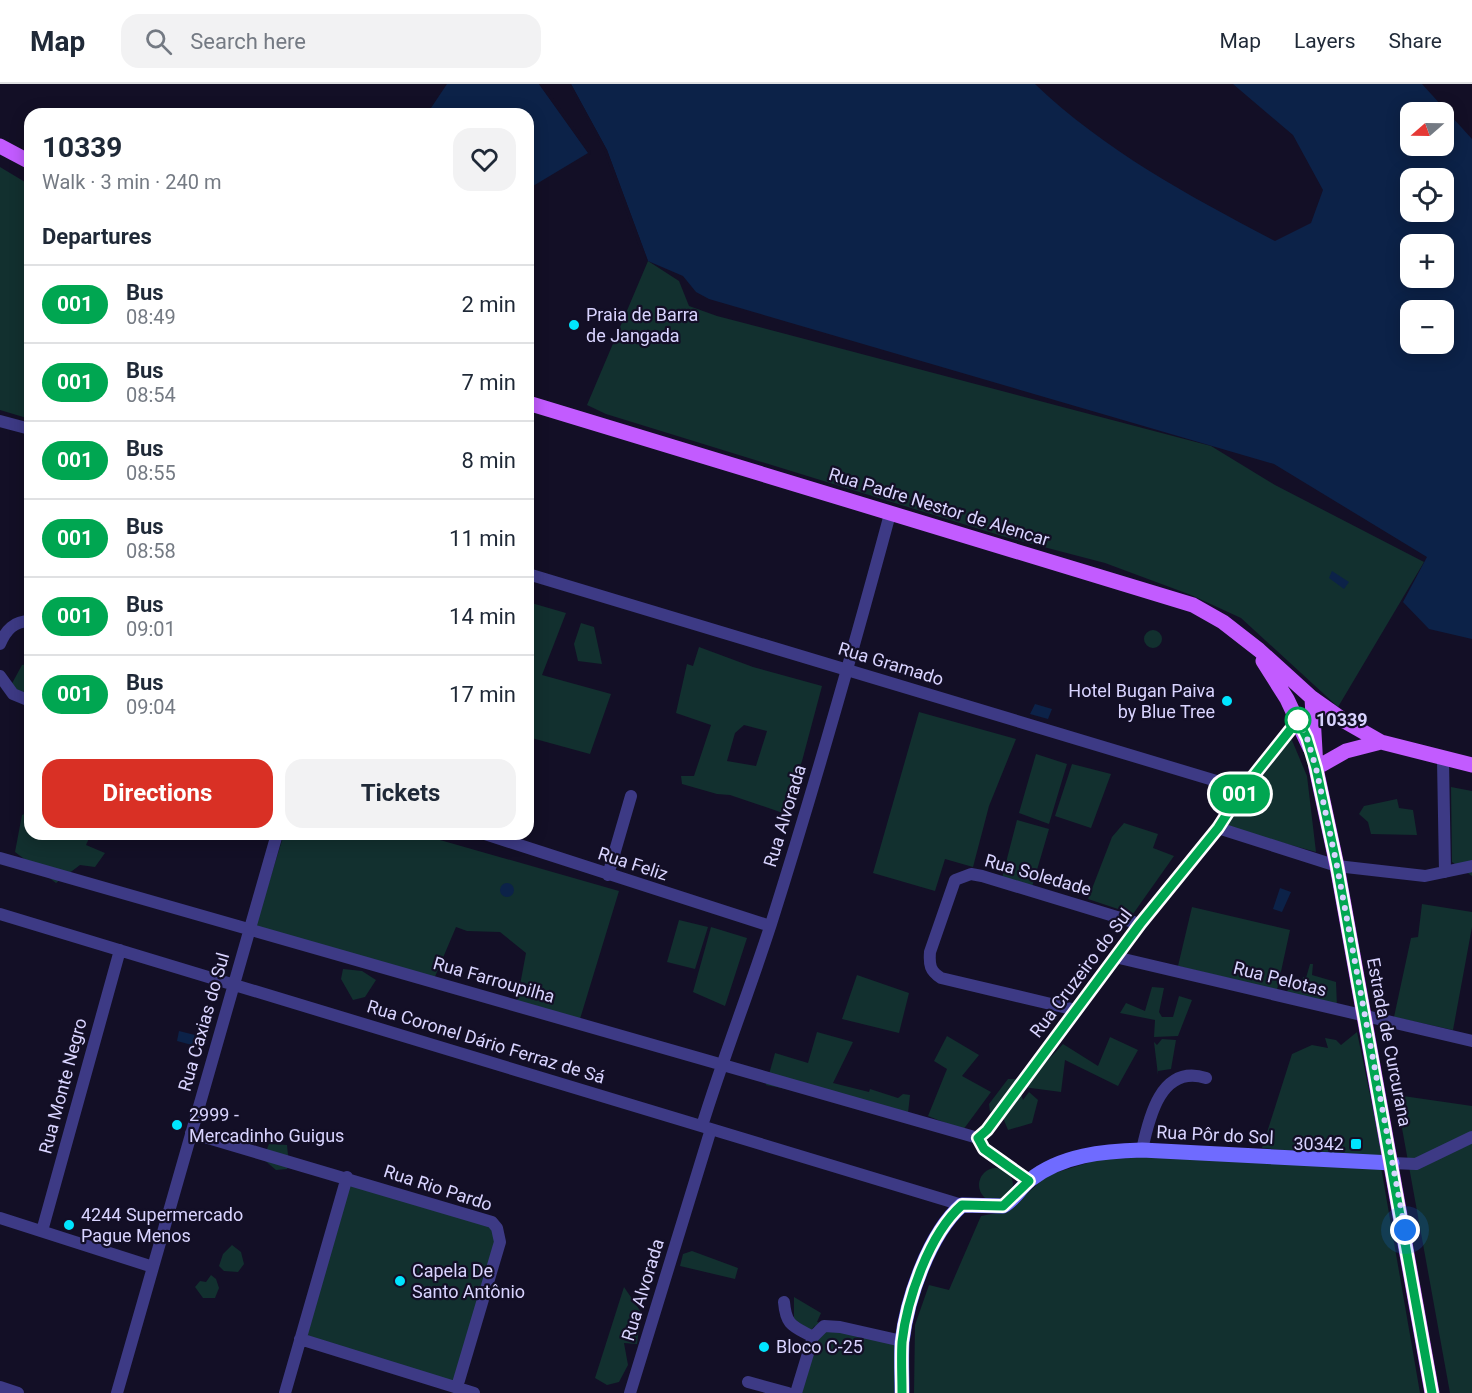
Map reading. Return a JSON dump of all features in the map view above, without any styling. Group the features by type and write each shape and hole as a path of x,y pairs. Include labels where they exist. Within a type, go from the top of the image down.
{"main road":[{"path":"0,146 24,159"},
{"name":"Rua Padre Nestor de Alencar","path":"534,405 890,514 1164,594 1193,605 1248,641 1312,698 1346,722 1381,742 1443,760 1472,765"},
{"path":"1248,641 1274,678 1298,720 1307,738 1316,768 1346,751 1381,742"},
{"name":"Estrada de Curcurana","path":"1312,698 1316,768 1337,866 1432,1393"},
{"name":"Rua Pôr do Sol","path":"962,1205 1003,1206 1029,1181 1060,1163 1109,1151 1142,1150 1392,1163"},
{"path":"902,1393 902,1341 912,1301 931,1248 943,1223 962,1205"}],"street":[{"path":"0,421 24,427"},
{"name":"Rua Alvorada","path":"630,1393 706,1128 721,1064 770,926 848,670 890,514"},
{"name":"Rua Gramado","path":"534,575 1243,789"},
{"path":"0,644 6,632 14,624 24,622"},
{"path":"0,676 13,694 24,699"},
{"name":"Rua Cruzeiro do Sul","path":"978,1138 987,1130 1140,924 1218,828 1243,789 1298,720"},
{"path":"1443,760 1445,872"},
{"path":"608,875 630,796"},
{"path":"1218,828 1337,866 1425,876 1472,866"},
{"name":"Rua Caxias do Sul","path":"117,1393 275,840"},
{"name":"Rua Feliz","path":"503,840 770,926"},
{"name":"Rua Farroupilha","path":"0,858 978,1138"},
{"name":"Rua Soledade","path":"1076,1010 941,978 933,972 929,963 930,952 955,880 971,874 982,876 1140,924"},
{"name":"Rua Coronel Dário Ferraz de Sá","path":"0,914 962,1205"},
{"name":"Rua Monte Negro","path":"42,1231 120,950"},
{"name":"Rua Pelotas","path":"1115,957 1364,1018 1472,1041"},
{"path":"1142,1150 1150,1118 1169,1083 1187,1075 1206,1077"},
{"name":"Rua Rio Pardo","path":"191,1133 347,1177 492,1222 497,1228 500,1242 457,1387"},
{"name":"Rua Pôr do Sol","path":"1392,1163 1416,1164 1472,1137"},
{"path":"978,1138 984,1149 1029,1181"},
{"path":"285,1393 347,1177"},
{"path":"0,1218 153,1267"},
{"path":"784,1302 785,1317 790,1325 813,1337"},
{"path":"796,1393 817,1330 832,1326 902,1341"},
{"path":"300,1340 474,1393"},
{"path":"748,1382 788,1393"},
{"path":"0,1387 18,1393"}],"green space":[{"path":"0,167 24,181 24,417 0,410"},
{"path":"648,261 679,281 689,306 717,316 1211,446 1275,485 1424,562 1338,707 1241,618 1191,595 1105,563 1002,536 606,414 587,405"},
{"path":"534,604 566,613 542,675 611,694 590,754 534,739"},
{"path":"581,623 594,627 602,664 578,661 574,644"},
{"path":"1153,630 1159,633 1162,639 1159,645 1153,648 1147,645 1144,639 1147,633"},
{"path":"699,647 753,667 822,686 802,761 783,813 730,795 717,794 682,784 681,776 694,776 711,725 676,713 687,664 693,666","holes":["744,725 767,731 756,766 727,761 735,733"]},
{"path":"24,665 24,702 9,689"},
{"path":"919,712 1016,739 989,806 973,867 945,859 935,891 873,873"},
{"path":"1291,738 1307,776 1316,852 1225,827"},
{"path":"1036,754 1067,764 1049,824 1019,813"},
{"path":"1072,764 1111,774 1091,828 1055,816"},
{"path":"1451,787 1472,791 1472,876 1452,862"},
{"path":"1397,799 1399,808 1413,810 1417,835 1371,834 1368,822 1359,814 1364,806"},
{"path":"24,814 24,840 88,840 86,845 105,853 95,867 80,865 56,883 15,852"},
{"path":"1017,820 1049,829 1032,887 1002,878"},
{"path":"1124,823 1158,834 1153,848 1174,856 1133,914 1088,899 1112,837"},
{"path":"282,840 440,840 619,891 580,1019 517,1001 526,953 500,932 467,931 456,927 434,979 255,927"},
{"path":"1422,904 1472,912 1472,927 1453,1030 1394,1017 1411,938 1418,937"},
{"path":"1192,907 1290,930 1277,990 1178,966"},
{"path":"679,920 708,927 695,969 667,962"},
{"path":"711,927 747,938 725,1006 693,992"},
{"path":"1310,964 1313,964 1312,975 1336,982 1337,1007 1286,993 1294,980 1302,983"},
{"path":"343,969 362,971 376,980 365,997 353,1000 341,979"},
{"path":"857,975 909,993 899,1033 842,1019"},
{"path":"1152,987 1164,988 1159,1012 1162,1017 1173,1017 1179,996 1192,1000 1178,1036 1154,1037 1155,1020 1120,1013 1126,1003 1145,1011"},
{"path":"817,1032 853,1042 833,1083 869,1092 870,1089 898,1098 903,1094 910,1095 908,1113 766,1085 775,1053 808,1063"},
{"path":"1357,1032 1383,1158 1262,1148 1292,1054 1312,1045 1328,1048 1325,1038 1336,1040 1341,1045"},
{"path":"947,1036 979,1055 962,1076 991,1092 963,1130 928,1116 947,1069 934,1061"},
{"path":"1110,1037 1138,1050 1118,1086 1065,1060 1061,1092 1023,1087 1063,1044 1098,1066"},
{"path":"1162,1039 1176,1040 1171,1069 1158,1071 1158,1075 1154,1042 1157,1045"},
{"path":"1008,1079 1016,1079 1023,1100 1029,1092 1038,1100 1032,1123 1008,1130 999,1108 990,1112 989,1104"},
{"path":"1396,1095 1472,1106 1472,1393 1450,1393"},
{"path":"269,1144 287,1145 289,1165 287,1169 276,1170 263,1159"},
{"path":"1134,1156 1381,1167 1420,1393 914,1393 915,1325 929,1285 949,1290 981,1216 1007,1211 1048,1175 1097,1160"},
{"path":"996,1168 1008,1173 1013,1185 1008,1197 996,1202 984,1197 979,1185 984,1173"},
{"path":"347,1177 492,1222 499,1234 457,1387 300,1339"},
{"path":"232,1245 241,1252 244,1264 238,1272 224,1271 219,1266 223,1254"},
{"path":"692,1251 738,1268 735,1279 680,1266 683,1254"},
{"path":"211,1275 216,1279 219,1288 215,1298 203,1298 195,1287 200,1281 206,1282"},
{"path":"624,1287 641,1312 637,1344 624,1343 628,1365 619,1382 607,1385 595,1378"},
{"path":"794,1297 821,1313 817,1322 901,1342 900,1393 792,1393 815,1325 811,1331 794,1319"}],"water":[{"path":"447,84 539,84 588,153 534,185 534,108 431,108"},
{"path":"571,84 1035,84 1090,131 1120,152 1181,190 1275,241 1311,223 1323,190 1293,135 1233,84 1422,84 1438,102 1400,102 1400,156 1454,156 1454,119 1472,139 1472,639 1429,629 1403,602 1427,557 1274,464 709,299 696,292 683,276 648,261 607,150"},
{"path":"1332,571 1349,582 1344,589 1329,578"},
{"path":"1035,704 1052,709 1048,719 1030,714"},
{"path":"504,883 510,883 514,890 510,897 504,897 500,893 500,887"},
{"path":"1280,888 1291,892 1282,912 1273,909"},
{"path":"179,1031 195,1035 192,1045 177,1041"}],"pier":[{"path":"539,84 543,84 591,151 590,155"},
{"path":"568,84 571,84 607,150 648,261 638,244 604,151"}],"bus line":[{"name":"001","path":"902,1393 902,1341 924,1265 943,1223 962,1205 995,1208 1003,1206 1029,1181 984,1149 978,1138 987,1130 1140,924 1218,828 1243,789 1298,720 1307,738 1316,768 1337,866 1409,1253 1432,1393"}],"place":[{"name":"Praia de Barra de Jangada","path":"574,325"},
{"name":"Hotel Bugan Paiva by Blue Tree","path":"1227,701"},
{"name":"10339","path":"1298,720"},
{"name":"2999 - Mercadinho Guigus","path":"177,1125"},
{"name":"30342","path":"1356,1144"},
{"name":"4244 Supermercado Pague Menos","path":"69,1225"},
{"name":"Capela De Santo Antônio","path":"400,1281"},
{"name":"Bloco C-25","path":"764,1347"}],"route":[{"path":"1298,720 1307,738 1316,768 1337,866 1405,1230"}]}
